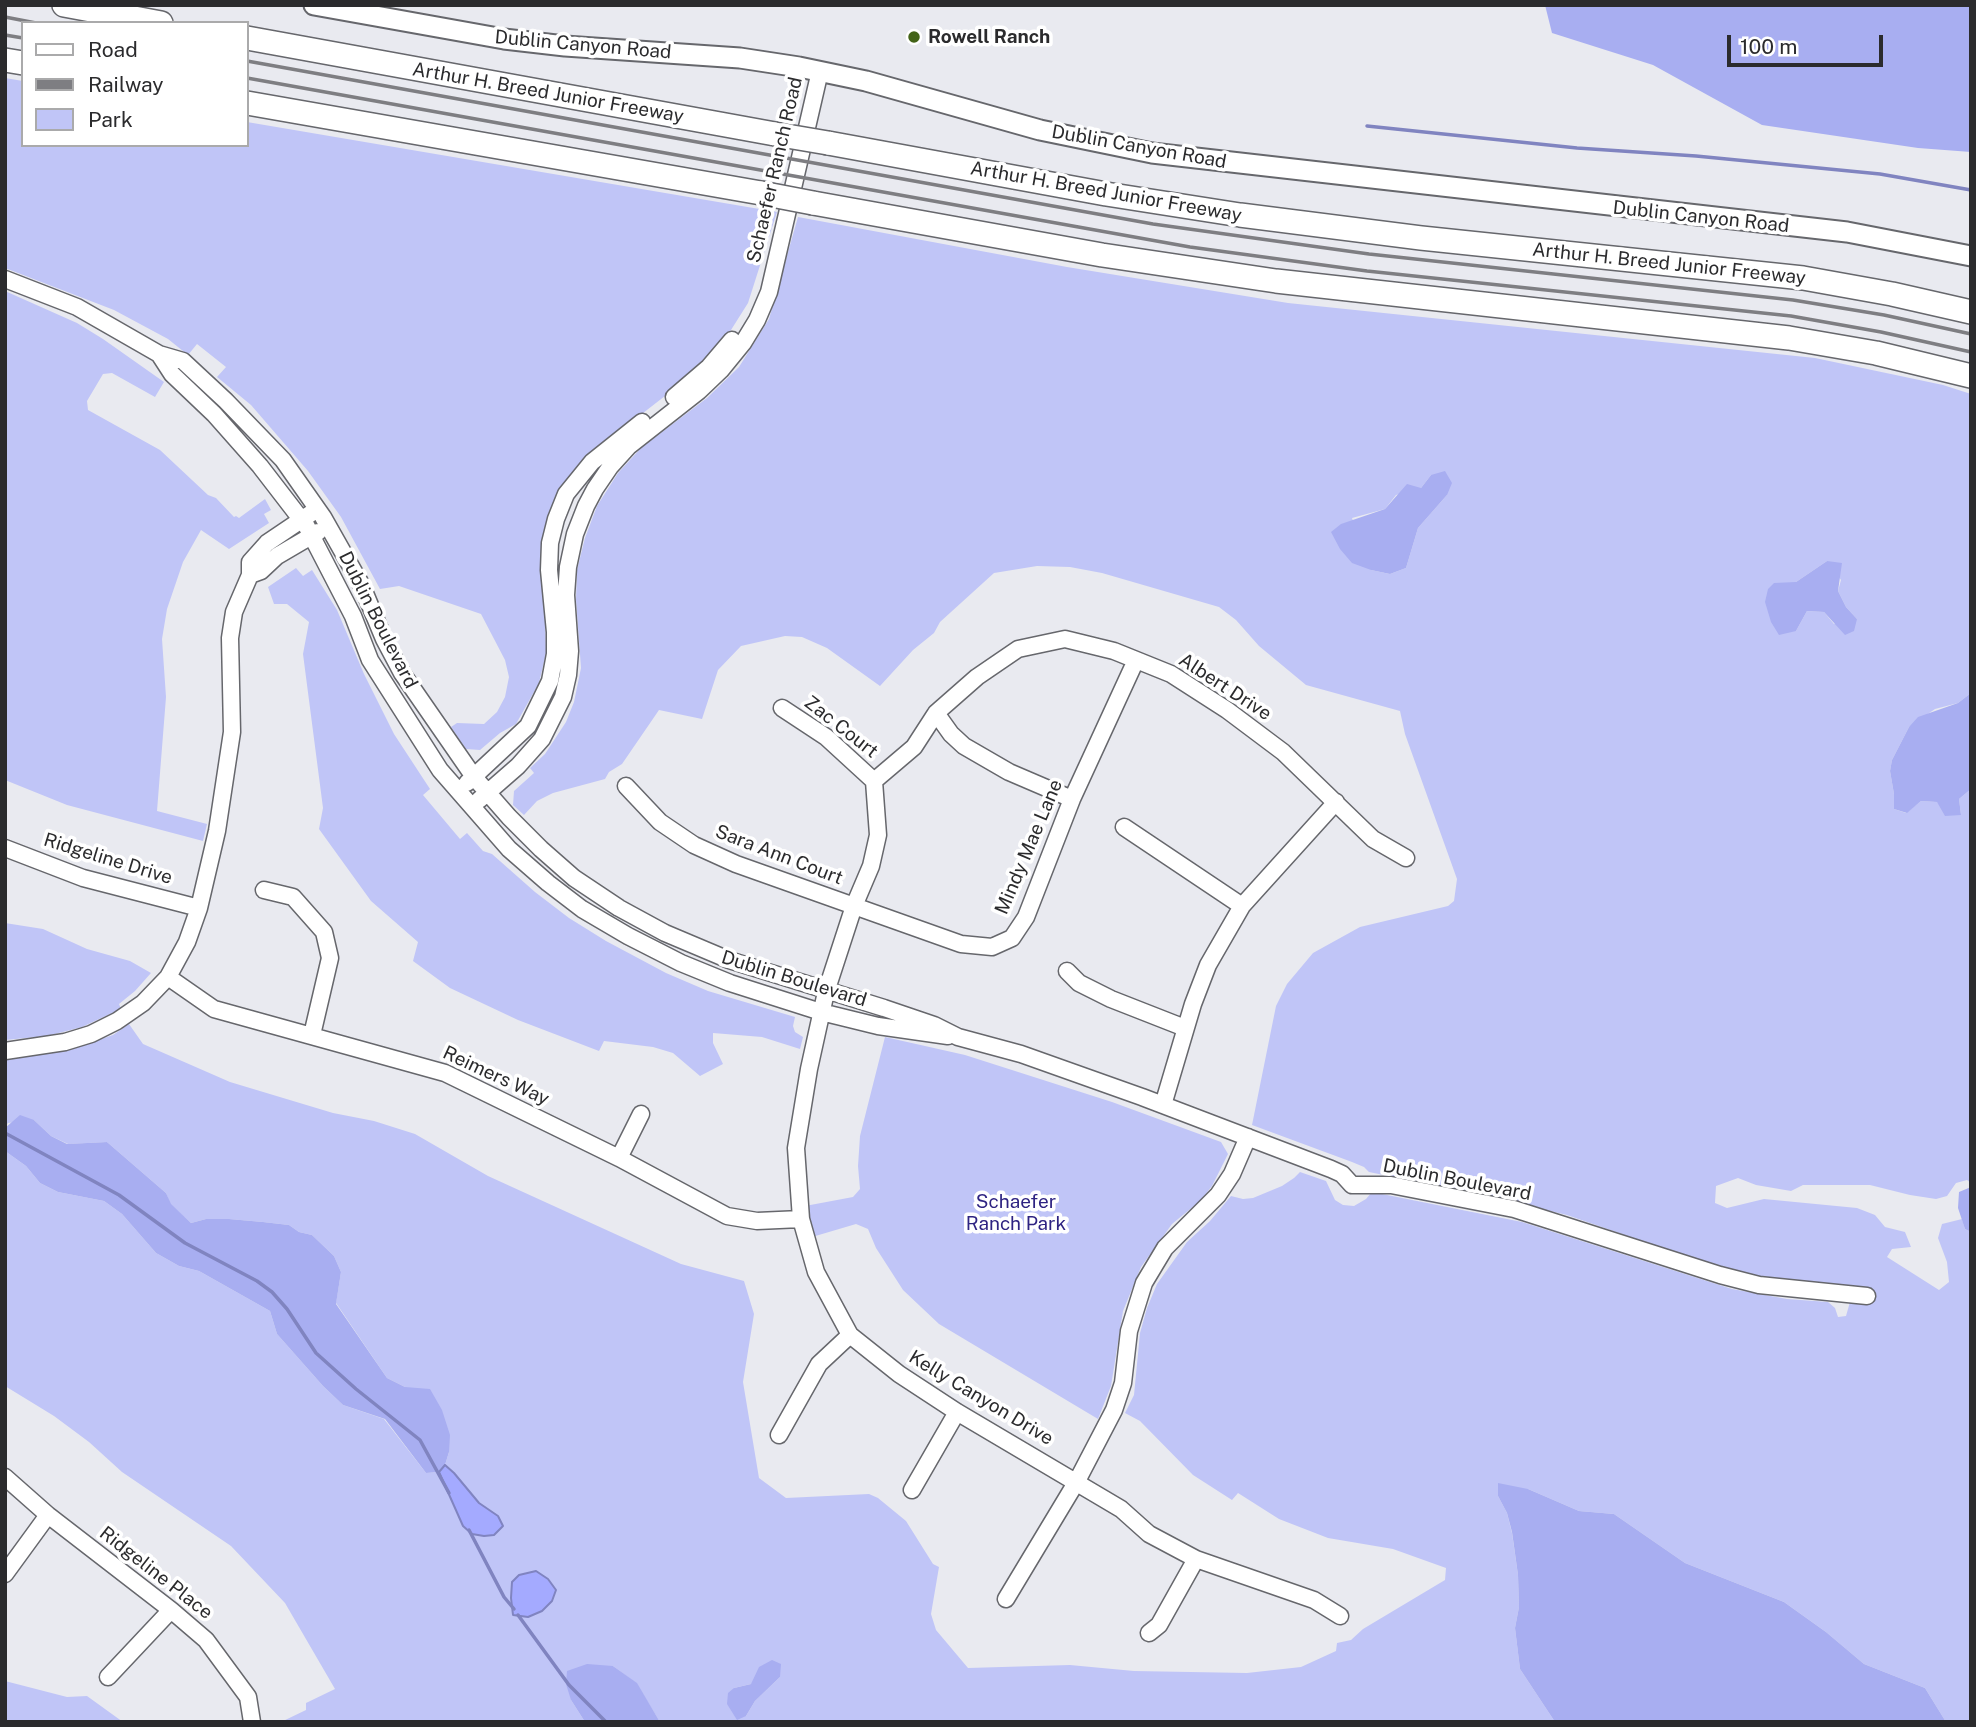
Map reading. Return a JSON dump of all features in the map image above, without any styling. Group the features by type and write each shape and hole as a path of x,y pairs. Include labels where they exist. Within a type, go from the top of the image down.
{"highway":[{"path":"64,5 150,21"},
{"name":"Arthur H. Breed Junior Freeway","path":"248,38 1229,213 1398,235 1803,278 1971,312"},
{"path":"248,103 1135,261 1276,281 1800,340 1876,353 1971,376"}],"main road":[{"name":"Dublin Canyon Road","path":"314,5 514,41 740,58 820,71 866,81 1033,128 1152,153 1847,232 1971,256"}],"street":[{"name":"Schaefer Ranch Road","path":"472,806 518,765 542,739 563,697 570,652 566,595 568,567 575,534 586,506 610,467 629,446 699,391 729,361 757,320 769,292 820,71"},
{"name":"Dublin Boulevard","path":"5,279 85,311 159,354 183,361 226,401 283,460 318,509 362,586 384,639 402,673 474,777 541,849 574,878 619,908 665,933 729,960 909,1016 958,1037 1021,1054 1163,1105 1331,1168 1342,1174 1352,1185 1391,1185 1514,1209 1759,1285 1867,1296"},
{"name":"Schaefer Ranch Road","path":"458,791 528,726 550,681 555,654 555,632 549,570 550,543 566,494 592,461 709,367 732,340 761,288 771,279"},
{"name":"Dublin Boulevard","path":"159,354 172,374 214,414 260,466 301,520 353,616 376,669 440,770 509,849 548,883 582,909 616,929 681,963 730,984 878,1026 958,1037"},
{"path":"5,1051 65,1042 91,1034 117,1021 143,1003 169,977 187,942 199,908 217,831 232,732 230,638 234,612 250,575 250,562 267,543 318,509"},
{"path":"250,575 261,571 277,556 328,525"},
{"name":"Albert Drive","path":"874,780 914,747 936,713 977,677 1018,649 1065,639 1114,651 1171,674 1227,710 1283,752 1373,839 1406,858"},
{"name":"Mindy Mae Lane","path":"854,906 961,944 992,947 1012,938 1026,917 1072,799 1136,660"},
{"name":"Zac Court","path":"782,708 826,737 874,780"},
{"path":"936,713 964,747 1009,772 1072,799"},
{"name":"Kelly Canyon Drive","path":"874,780 878,835 871,866 854,906 826,992 796,1147 801,1219 816,1272 850,1335 899,1374 957,1412 1121,1509 1149,1534 1196,1559 1314,1600 1340,1616"},
{"name":"Sara Ann Court","path":"626,786 660,822 694,845 736,864 854,906"},
{"path":"1163,1105 1185,1028 1208,965 1242,905 1336,802"},
{"path":"1124,827 1242,905"},
{"name":"Ridgeline Drive","path":"5,848 83,878 199,908"},
{"path":"264,890 293,897 324,932 330,958 312,1035"},
{"path":"1067,971 1079,983 1111,999 1185,1028"},
{"name":"Reimers Way","path":"169,977 214,1009 445,1073 619,1158 727,1216 757,1220 801,1219"},
{"path":"619,1158 641,1114"},
{"path":"1006,1599 1077,1481 1118,1401 1123,1383 1129,1331 1144,1283 1166,1248 1218,1195 1232,1174 1248,1137"},
{"path":"779,1435 819,1364 850,1335"},
{"path":"912,1490 957,1412"},
{"name":"Ridgeline Place","path":"5,1477 48,1515 171,1609 206,1640 247,1697 252,1722"},
{"path":"5,1574 48,1515"},
{"path":"1149,1633 1159,1625 1196,1559"},
{"path":"108,1677 171,1609"}],"green space":[{"path":"5,78 21,81 21,147 248,147 248,122 777,212 748,303 713,353 683,382 589,455 566,481 550,513 542,544 541,577 546,653 539,683 516,724 480,750 466,749 451,727 457,723 484,724 497,712 505,697 509,677 505,660 481,614 399,586 380,589 341,517 308,471 251,405 217,377 226,367 197,344 188,355 168,339 114,310 5,268"},
{"path":"798,217 1067,267 1288,303 1815,358 1943,385 1971,394 1971,693 1958,703 1935,709 1909,727 1892,760 1890,771 1894,809 1906,813 1921,801 1937,802 1961,815 1959,799 1971,789 1971,1183 1967,1180 1956,1183 1947,1196 1936,1199 1870,1185 1803,1185 1791,1191 1756,1185 1738,1178 1716,1186 1715,1203 1727,1208 1764,1199 1857,1208 1875,1215 1885,1227 1905,1232 1911,1247 1892,1249 1887,1257 1939,1290 1949,1282 1947,1262 1938,1238 1942,1224 1962,1219 1965,1229 1971,1232 1971,1722 1946,1722 1925,1688 1864,1664 1784,1602 1685,1563 1614,1514 1579,1511 1528,1489 1498,1496 1507,1513 1518,1575 1519,1607 1515,1628 1520,1669 1555,1722 660,1722 636,1683 613,1666 571,1700 585,1722 281,1722 306,1710 306,1703 335,1689 285,1603 231,1546 122,1472 89,1442 54,1416 5,1386 5,1151 26,1166 40,1183 58,1192 104,1201 122,1214 156,1253 179,1266 199,1271 270,1311 277,1334 323,1386 343,1405 384,1419 426,1473 439,1472 457,1514 498,1516 479,1503 445,1465 449,1452 405,1387 387,1378 336,1303 341,1272 334,1256 312,1235 299,1232 289,1225 263,1222 206,1219 191,1223 170,1204 166,1193 107,1142 68,1144 51,1136 34,1120 8,1123 5,1128 5,1059 66,1051 113,1035 129,1024 143,1044 230,1082 415,1134 488,1176 681,1264 744,1281 754,1314 743,1382 759,1478 786,1498 869,1494 906,1521 933,1564 939,1567 931,1614 936,1630 968,1668 1070,1665 1134,1671 1247,1673 1301,1667 1336,1651 1337,1643 1351,1640 1363,1629 1445,1580 1446,1568 1393,1549 1328,1538 1279,1519 1238,1493 1232,1500 1193,1475 1140,1421 1125,1413 1134,1395 1140,1333 1157,1284 1187,1242 1210,1221 1231,1196 1253,1198 1282,1186 1300,1172 1326,1181 1335,1200 1343,1205 1354,1206 1372,1192 1522,1222 1732,1289 1787,1299 1828,1302 1835,1308 1838,1317 1846,1316 1850,1302 1774,1279 1729,1271 1567,1215 1369,1172 1352,1162 1252,1125 1276,1006 1287,984 1313,953 1360,927 1448,906 1454,901 1457,879 1405,734 1400,711 1306,685 1259,646 1236,620 1219,607 1102,573 1070,567 1037,566 994,573 940,622 934,633 913,650 880,686 827,648 802,637 785,636 741,646 718,670 702,719 659,710 622,764 609,772 605,779 553,793 537,801 524,815 513,805 514,791 534,773 530,768 545,754 566,722 574,702 581,668 576,600 577,570 597,506 618,473 641,448 707,398 739,367 769,319","holes":["1431,475 1447,495 1418,528 1406,568 1390,574 1371,570 1352,518 1385,509 1396,495 1421,488","1827,561 1841,580 1838,591 1846,607 1857,619 1834,624 1824,612 1807,611 1796,631 1796,582","780,1677 755,1701 746,1716 734,1688"]},
{"path":"5,291 77,323 164,382 155,397 112,373 103,374 87,401 88,410 160,450 234,517 239,518 265,499 271,510 264,514 269,523 229,549 201,530 183,562 167,609 162,639 166,697 157,811 207,824 203,841 67,805 5,780"},
{"path":"296,568 303,576 312,570 337,610 364,674 394,734 430,789 423,795 460,839 467,833 483,851 492,854 569,918 666,973 708,991 795,1017 795,1032 803,1037 800,1049 762,1037 713,1033 713,1043 723,1064 700,1076 673,1053 653,1047 604,1041 599,1051 518,1020 450,988 413,961 418,942 371,901 319,829 323,808 303,654 309,622 287,604 274,604 268,587"},
{"path":"5,923 43,929 87,949 130,961 151,973 119,1004 121,1009 82,1027 47,1036 5,1040"},
{"name":"Schaefer Ranch Park","path":"885,1037 965,1055 1112,1102 1221,1142 1228,1154 1212,1186 1200,1201 1172,1224 1141,1267 1123,1311 1111,1386 1098,1419 939,1324 903,1290 876,1248 868,1229 856,1224 812,1237 805,1206 853,1197 860,1189 860,1136"},
{"path":"5,1681 67,1697 87,1696 123,1722 5,1722"}],"shaded area":[{"path":"1545,5 1971,5 1971,152 1918,148 1762,125 1653,65 1552,33"},
{"path":"1445,471 1452,483 1447,495 1418,528 1406,568 1390,574 1352,563 1331,532 1341,524 1385,509 1407,484 1421,488 1431,475"},
{"path":"1827,561 1842,563 1838,591 1846,607 1857,619 1854,631 1845,635 1824,612 1807,611 1796,631 1779,635 1771,622 1765,602 1768,589 1774,583 1796,582"},
{"path":"1971,693 1971,789 1959,799 1961,815 1945,816 1937,802 1921,801 1907,813 1894,809 1890,771 1892,760 1909,727 1918,717 1958,703"},
{"path":"20,1115 34,1120 51,1136 67,1144 107,1142 166,1193 171,1204 191,1223 206,1219 263,1222 289,1225 299,1232 312,1235 334,1256 341,1272 336,1304 387,1378 405,1387 430,1389 442,1410 450,1435 445,1465 439,1472 426,1473 385,1419 343,1405 277,1334 270,1311 199,1271 179,1266 156,1253 122,1214 104,1201 58,1192 40,1183 26,1166 5,1151 5,1128"},
{"path":"1971,1187 1971,1232 1965,1229 1958,1208 1959,1192"},
{"path":"445,1465 479,1503 498,1516 503,1526 494,1535 472,1534 463,1526 439,1472"},
{"path":"1498,1483 1528,1489 1579,1511 1614,1514 1685,1563 1784,1602 1864,1664 1925,1688 1946,1722 1555,1722 1520,1669 1515,1628 1519,1607 1518,1575 1512,1532 1507,1513 1498,1496"},
{"path":"536,1571 548,1579 556,1590 552,1601 542,1611 528,1617 513,1615 512,1582 519,1575"},
{"path":"772,1660 781,1664 780,1677 755,1701 746,1716 737,1720 727,1704 728,1693 734,1688 751,1684 759,1667"},
{"path":"587,1664 613,1666 637,1683 660,1722 585,1722 571,1700 566,1684 567,1671"}],"waterway":[{"path":"1367,126 1577,148 1696,156 1880,174 1971,190"},
{"path":"5,1133 119,1195 185,1243 257,1281 272,1292 287,1309 316,1353 420,1440 449,1493"},
{"path":"469,1530 504,1597 514,1609"},
{"path":"518,1615 569,1685 606,1722"}],"railway":[{"path":"5,17 26,21"},
{"path":"5,35 21,38"},
{"path":"248,61 1153,224 1369,254 1793,300 1884,315 1971,334"},
{"path":"248,78 1190,247 1367,271 1791,316 1971,352"}],"place":[{"name":"Rowell Ranch","path":"914,37"}]}
